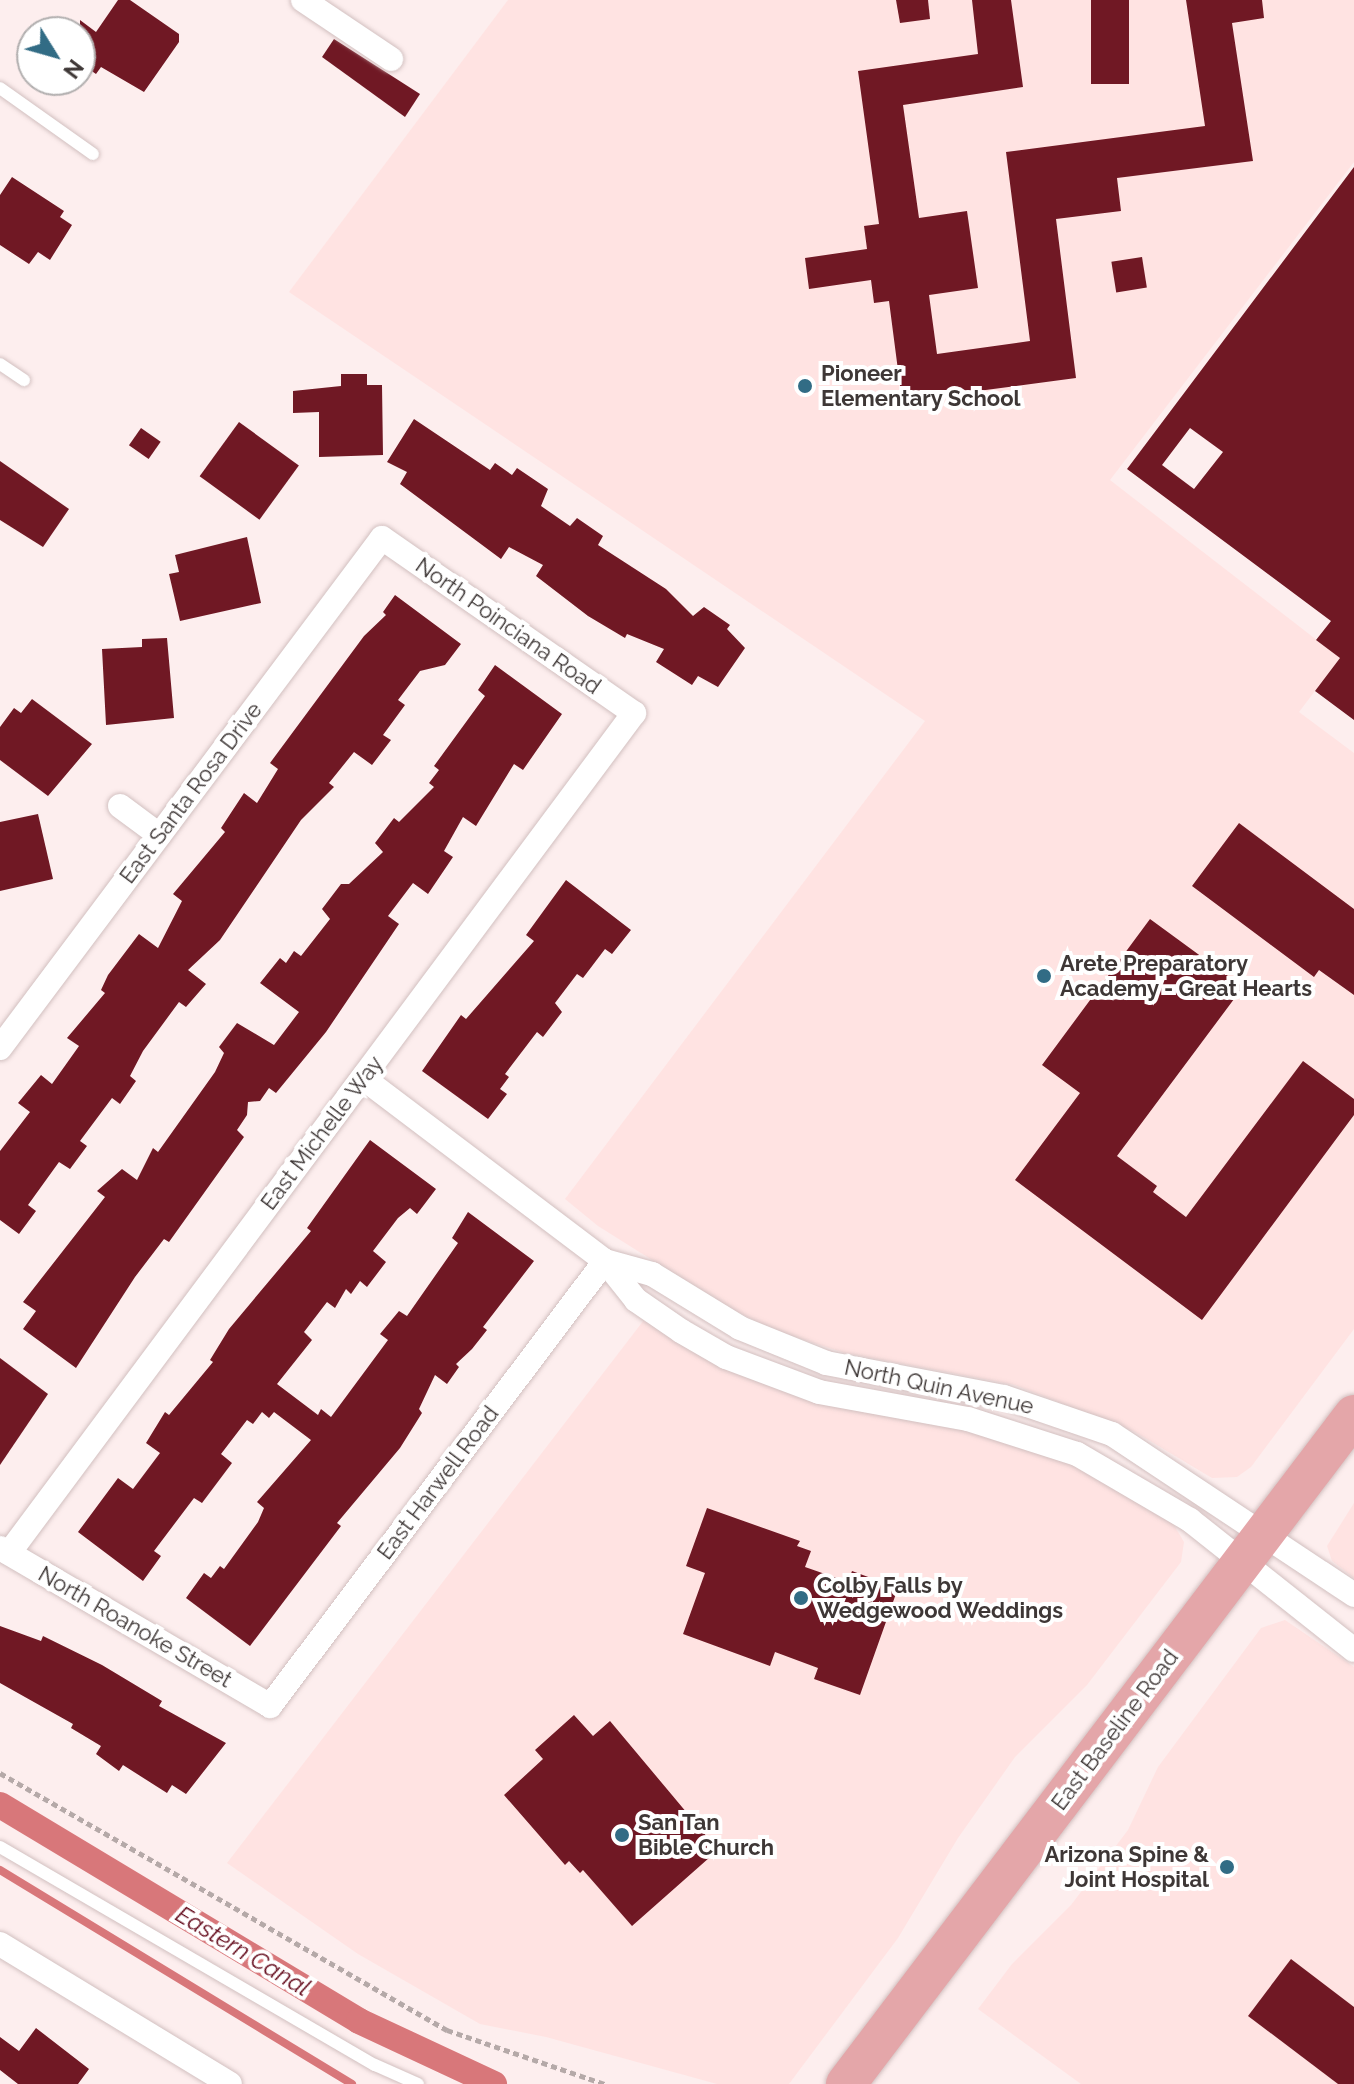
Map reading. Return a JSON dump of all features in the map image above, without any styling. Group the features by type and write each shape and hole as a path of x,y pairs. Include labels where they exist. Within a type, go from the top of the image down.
{"main road":[{"name":"East Baseline Road","path":"846,2084 1354,1415"}],"street":[{"path":"314,3 391,59"},
{"name":"North Poinciana Road","path":"382,538 634,713"},
{"name":"East Santa Rosa Drive","path":"0,1048 382,538"},
{"name":"East Michelle Way","path":"5,1550 363,1078 634,713"},
{"path":"120,806 159,835"},
{"name":"North Quin Avenue","path":"363,1078 605,1261 636,1300 726,1357 819,1392 968,1419 1034,1437 1121,1476 1253,1548"},
{"name":"North Quin Avenue","path":"605,1261 652,1274 740,1328 826,1363 875,1377 970,1389 1045,1409 1112,1434 1253,1548"},
{"name":"East Harwell Road","path":"270,1706 605,1261"},
{"path":"1253,1548 1354,1595"},
{"path":"1253,1548 1354,1650"},
{"name":"North Roanoke Street","path":"5,1550 270,1706"},
{"path":"4,1955 230,2084"}],"lane":[{"path":"0,88 93,154"},
{"path":"0,364 24,380"},
{"path":"1034,1437 1045,1409"},
{"path":"0,1847 375,2065 418,2084"}],"path":[{"path":"0,1773 447,2030 605,2084"}],"shaded area":[{"path":"508,0 1354,0 1354,162 1110,480 1340,658 1299,712 1354,753 1354,1329 1251,1467 1237,1477 1212,1478 1135,1432 1015,1385 845,1353 776,1331 727,1307 598,1226 565,1199 925,721 289,292"},
{"path":"647,1316 700,1350 1036,1445 1168,1515 1184,1542 1181,1562 1087,1685 1015,1757 958,1838 898,1938 789,2084 717,2084 546,2037 480,2024 358,1954 227,1863"},
{"path":"1354,1503 1354,1578 1332,1561 1327,1546"},
{"name":"Arizona Spine & Joint Hospital","path":"1285,1620 1354,1667 1354,2084 1081,2084 978,2009 1012,1964 1071,1905 1128,1830 1158,1767 1261,1628"}],"building":[{"path":"118,0 130,0 179,34 179,42 144,92 101,67 96,74 96,32"},
{"path":"896,0 928,0 930,19 900,23"},
{"path":"972,0 1011,0 1023,87 903,105 919,218 967,211 978,288 929,295 937,354 1030,341 1006,152 1205,126 1186,0 1262,0 1264,18 1232,23 1253,161 1117,178 1121,211 1056,219 1076,378 902,401 889,301 874,303 871,280 809,289 805,258 867,249 864,226 879,224 858,71 978,54"},
{"path":"1091,0 1129,0 1129,84 1091,84"},
{"path":"334,39 420,94 405,117 322,57"},
{"path":"1354,167 1354,720 1315,691 1340,658 1316,640 1331,621 1127,469","holes":["1190,428 1223,452 1194,489 1162,465"]},
{"path":"12,177 64,211 60,217 72,225 50,260 38,252 29,264 0,245 0,195"},
{"path":"1142,257 1147,288 1116,292 1111,262"},
{"path":"341,374 367,374 367,385 382,385 383,455 319,457 319,412 293,413 293,391 341,386"},
{"path":"414,419 490,470 495,463 512,475 517,468 548,489 541,506 570,526 577,518 603,536 598,545 666,589 693,616 704,607 730,625 727,629 745,648 718,687 698,676 692,685 656,662 664,649 627,634 625,638 588,616 536,576 543,565 509,547 501,559 400,484 407,472 387,462"},
{"path":"239,422 299,465 259,520 200,476"},
{"path":"141,428 161,442 149,459 129,445"},
{"path":"0,461 69,509 43,547 0,520"},
{"path":"247,537 261,603 180,621 169,574 179,572 175,555"},
{"path":"395,595 461,644 445,665 420,671 398,700 405,705 383,735 391,740 372,765 354,752 329,783 334,787 301,820 220,940 188,970 206,984 186,1007 179,1002 143,1051 130,1076 136,1081 120,1104 112,1098 80,1141 87,1146 70,1169 59,1162 28,1205 36,1211 19,1234 0,1220 0,1151 30,1112 18,1103 41,1075 52,1084 79,1046 67,1038 105,993 101,990 108,975 139,934 158,948 182,901 173,894 225,832 221,828 244,793 257,803 278,769 270,763 364,636 386,615 383,612"},
{"path":"167,638 174,718 106,725 102,649 142,647 142,639"},
{"path":"495,665 562,714 523,770 514,764 476,826 463,817 444,851 453,857 428,894 413,883 388,916 399,924 326,1032 276,1093 269,1088 260,1101 248,1102 247,1115 237,1130 244,1137 169,1242 164,1239 135,1277 76,1368 23,1329 36,1311 23,1302 105,1197 97,1191 122,1169 137,1180 153,1148 158,1152 215,1072 224,1053 219,1047 237,1023 274,1045 299,1012 260,983 280,958 286,963 294,951 301,956 330,919 322,909 341,884 349,884 383,852 375,843 394,818 399,822 434,787 429,783 439,770 434,766 485,696 478,690"},
{"path":"32,699 92,744 48,796 0,760 0,727 14,708 21,713"},
{"path":"38,814 53,879 0,891 0,822"},
{"path":"1239,823 1354,909 1354,995 1319,970 1314,977 1192,886"},
{"path":"566,880 631,930 612,954 605,949 583,978 577,974 555,1003 562,1012 543,1037 537,1032 505,1074 509,1077 500,1089 507,1094 488,1119 422,1071 461,1015 466,1019 534,941 526,935"},
{"path":"1150,919 1243,987 1117,1156 1157,1186 1153,1192 1186,1217 1303,1061 1354,1099 1354,1115 1202,1320 1015,1180 1080,1093 1042,1065"},
{"path":"370,1140 436,1189 417,1214 410,1208 398,1218 373,1251 386,1262 367,1287 360,1281 351,1294 346,1289 335,1308 327,1302 304,1332 312,1340 277,1384 318,1415 321,1409 331,1417 388,1340 380,1334 399,1311 407,1316 458,1243 452,1238 468,1212 534,1261 483,1327 487,1330 456,1364 459,1367 447,1384 435,1375 419,1409 422,1413 400,1448 337,1523 341,1526 250,1646 186,1598 204,1573 211,1578 220,1566 224,1569 258,1522 264,1508 257,1502 311,1440 274,1412 269,1418 262,1412 253,1424 247,1420 221,1454 232,1463 202,1503 194,1498 154,1551 161,1556 143,1581 78,1532 118,1478 133,1489 160,1453 146,1443 165,1412 169,1415 213,1362 210,1360 229,1329 311,1231 307,1228"},
{"path":"0,1358 48,1394 0,1465"},
{"name":"Colby Falls by Wedgewood Weddings","path":"707,1508 800,1541 797,1546 811,1551 805,1567 848,1582 852,1571 898,1588 860,1695 814,1679 818,1668 775,1652 770,1666 683,1634 705,1573 686,1566"},
{"path":"0,1626 41,1641 43,1636 102,1665 162,1701 159,1706 226,1743 186,1794 172,1785 167,1793 123,1765 119,1771 96,1754 101,1746 71,1728 73,1724 0,1683"},
{"name":"San Tan Bible Church","path":"574,1715 593,1736 610,1721 718,1850 632,1926 583,1870 580,1873 569,1861 565,1865 504,1795 543,1759 535,1750"},
{"path":"1291,1959 1354,2007 1354,2084 1338,2084 1248,2016"},
{"path":"36,2028 89,2069 78,2084 18,2084 0,2070 0,2037 19,2051"}],"waterway":[{"name":"Eastern Canal","path":"0,1805 359,2021 494,2084"},
{"path":"0,1870 352,2084"}],"place":[{"name":"Pioneer Elementary School","path":"805,386"},
{"name":"Arete Preparatory Academy - Great Hearts","path":"1044,976"},
{"name":"Colby Falls by Wedgewood Weddings","path":"801,1598"},
{"name":"San Tan Bible Church","path":"622,1835"},
{"name":"Arizona Spine & Joint Hospital","path":"1227,1867"}]}
